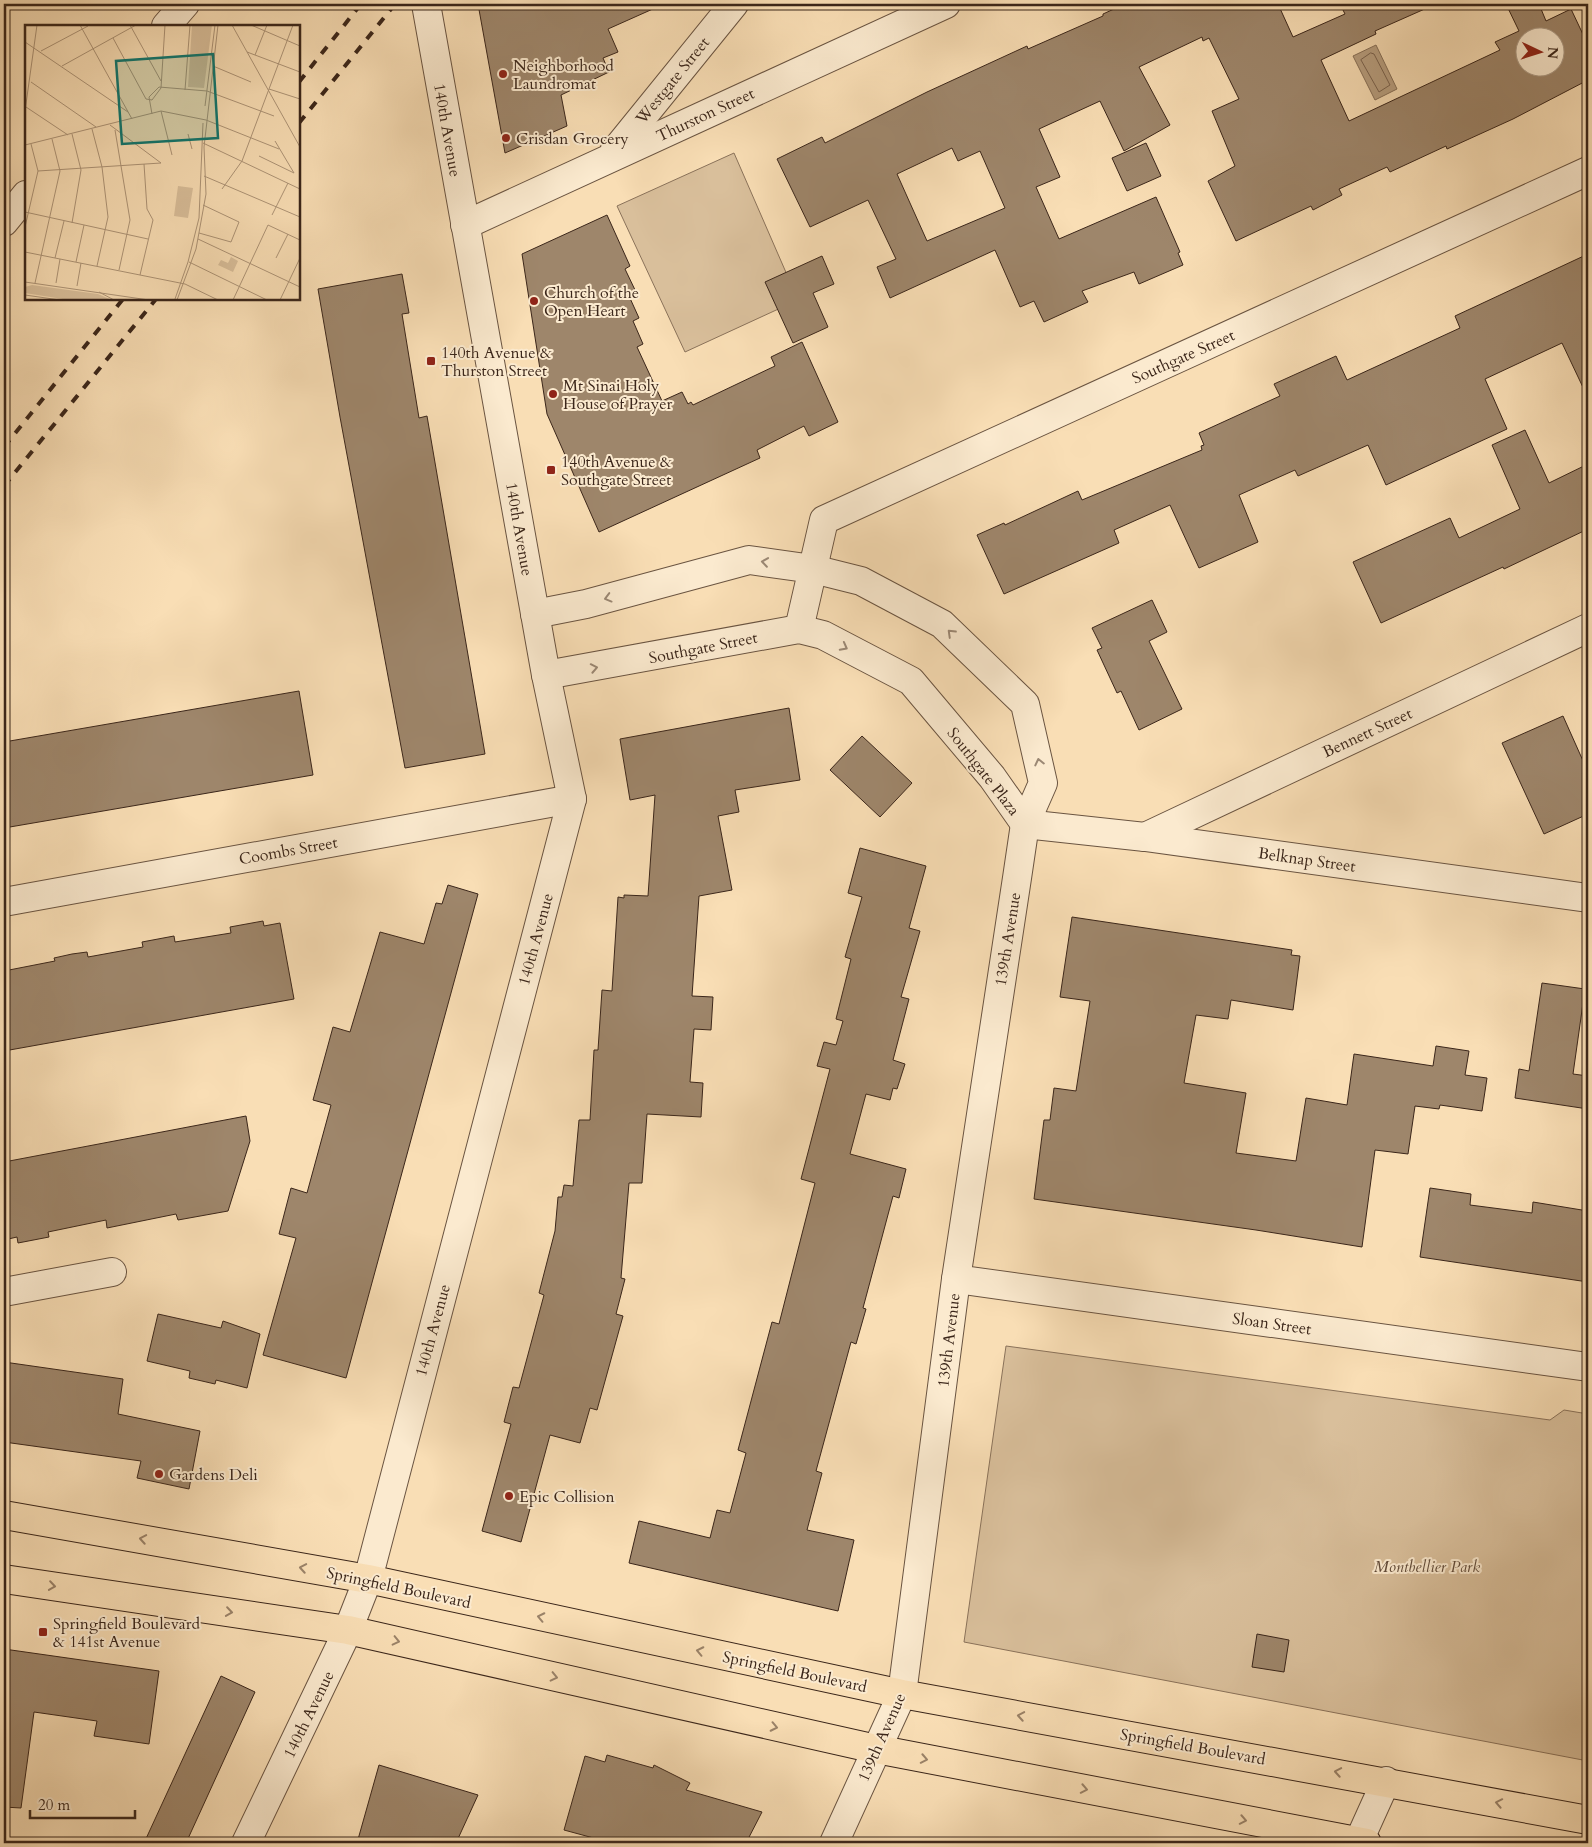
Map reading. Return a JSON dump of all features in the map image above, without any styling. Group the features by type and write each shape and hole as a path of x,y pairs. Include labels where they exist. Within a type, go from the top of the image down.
{"main road":[{"name":"Springfield Boulevard","path":"4,1514 368,1579 902,1694 1386,1781 1588,1820"},
{"path":"4,1579 348,1630 876,1749 1361,1843"}],"street":[{"path":"167,25 185,4"},
{"name":"140th Avenue","path":"246,1843 348,1630 368,1579 572,798 546,675 426,4"},
{"name":"Westgate Street","path":"610,157 734,4"},
{"name":"Thurston Street","path":"465,225 946,4"},
{"name":"Southgate Street","path":"546,675 799,629 824,520 1588,172"},
{"path":"4,222 25,196"},
{"path":"535,614 586,604 748,560 813,569"},
{"name":"Southgate Plaza","path":"813,569 861,581 942,624 1025,704 1043,783 1025,824"},
{"name":"Bennett Street","path":"1145,837 1588,628"},
{"name":"Southgate Plaza","path":"799,629 822,635 911,682 992,777 1025,824"},
{"name":"Coombs Street","path":"4,902 572,798"},
{"name":"Belknap Street","path":"1025,824 1145,837 1588,898"},
{"name":"139th Avenue","path":"834,1843 902,1694 956,1279 1025,824"},
{"path":"4,1292 112,1272"},
{"name":"Sloan Street","path":"956,1279 1588,1367"},
{"path":"1361,1843 1386,1781"}],"green space":[{"path":"734,153 798,300 685,352 617,206"},
{"name":"Montbellier Park","path":"1006,1346 1550,1420 1564,1410 1588,1414 1588,1761 964,1642"}],"water":[{"path":"1376,45 1397,89 1375,100 1353,56"}],"building":[{"path":"478,4 664,4 608,29 618,52 603,58 609,72 561,95 567,126 505,153"},
{"path":"1125,4 1278,4 1293,37 1345,14 1340,4 1436,4 1375,31 1376,34 1321,60 1349,121 1500,50 1495,42 1514,33 1514,78 1564,78 1564,28 1518,28 1506,4 1539,4 1546,21 1571,9 1588,45 1588,80 1513,119 1447,149 1446,146 1390,172 1387,167 1339,189 1342,195 1313,210 1311,206 1236,241 1208,181 1235,166 1212,111 1239,99 1209,38 1203,41 1202,37 1139,67 1170,125 1124,151 1100,101 1039,129 1060,177 1036,187 1059,239 1156,197 1180,252 1178,253 1183,265 1139,284 1134,272 1082,291 1088,302 1044,322 1034,301 1020,307 995,250 890,298 877,267 896,259 868,200 810,227 777,159 822,137 825,143 927,92 1027,46 1028,49 1103,16 1103,14","holes":["952,148 958,161 980,151 1005,208 927,241 897,174"]},
{"path":"1146,143 1161,176 1127,191 1112,158"},
{"path":"607,215 630,266 625,269 636,292 629,296 639,318 633,321 643,344 637,347 662,401 682,392 688,404 691,402 693,405 775,366 771,357 802,342 838,422 809,436 804,426 757,450 760,458 599,532 547,414 522,254"},
{"path":"1588,254 1588,398 1562,343 1485,379 1507,429 1386,485 1368,445 1298,476 1295,470 1239,495 1258,542 1199,568 1170,505 1114,530 1119,543 1004,594 977,535 1004,523 1005,525 1078,491 1082,500 1202,450 1201,446 1204,445 1199,433 1280,396 1274,384 1336,356 1347,380 1460,328 1455,316"},
{"path":"822,256 834,284 813,293 828,327 793,343 765,282"},
{"path":"402,274 409,313 402,314 419,418 427,416 485,754 405,768 318,289"},
{"path":"1525,430 1549,483 1588,464 1588,529 1504,569 1503,567 1381,623 1353,562 1450,518 1459,538 1520,509 1492,445"},
{"path":"1152,600 1167,632 1149,641 1182,709 1139,730 1121,691 1117,693 1097,650 1102,648 1092,628"},
{"path":"299,691 313,775 4,828 4,742"},
{"path":"789,708 800,780 735,790 739,812 718,816 732,890 699,896 692,996 713,997 711,1030 694,1029 690,1082 703,1083 701,1117 647,1114 642,1183 629,1183 621,1278 625,1279 616,1314 623,1316 597,1410 590,1408 580,1443 550,1435 521,1542 482,1531 511,1424 504,1422 513,1387 519,1388 544,1295 539,1293 555,1231 558,1197 562,1197 564,1185 573,1186 579,1120 590,1120 594,1050 598,1050 602,990 612,991 618,897 624,898 624,895 648,896 655,795 630,800 620,739"},
{"path":"1563,716 1588,772 1588,814 1544,834 1502,743"},
{"path":"862,736 912,783 880,817 830,770"},
{"path":"860,848 926,866 909,928 920,931 901,997 909,999 893,1060 905,1064 897,1089 893,1088 890,1100 866,1094 850,1154 906,1169 899,1198 893,1196 863,1308 866,1309 856,1344 851,1342 816,1471 822,1473 807,1530 854,1540 838,1611 629,1563 639,1521 710,1538 717,1510 730,1513 746,1453 738,1450 772,1322 779,1324 815,1183 801,1179 830,1069 817,1066 824,1042 836,1045 843,1021 836,1019 851,959 845,957 862,897 848,893"},
{"path":"448,885 478,894 346,1378 263,1355 296,1238 279,1234 291,1188 307,1193 331,1105 313,1100 333,1027 350,1032 380,932 424,944 436,903 442,904"},
{"path":"1072,917 1292,950 1291,955 1300,956 1293,1010 1231,1000 1228,1019 1196,1015 1184,1083 1246,1093 1236,1153 1296,1161 1306,1098 1347,1105 1354,1054 1433,1066 1436,1046 1469,1051 1465,1075 1487,1078 1482,1111 1440,1105 1439,1109 1415,1106 1408,1154 1375,1150 1362,1247 1034,1199 1044,1120 1050,1120 1054,1088 1076,1091 1090,1001 1060,997"},
{"path":"263,921 264,926 280,923 294,999 4,1051 4,971 55,961 54,958 72,954 87,952 88,957 143,947 142,942 174,936 175,942 231,933 230,927"},
{"path":"1542,983 1585,989 1573,1074 1588,1076 1588,1109 1515,1098 1519,1069 1529,1071"},
{"path":"246,1116 250,1141 228,1211 178,1220 176,1214 107,1228 106,1220 48,1232 49,1237 18,1243 17,1237 4,1240 4,1162"},
{"path":"1430,1188 1471,1194 1470,1205 1532,1213 1533,1202 1588,1211 1588,1282 1420,1257"},
{"path":"158,1314 221,1328 223,1321 260,1334 247,1388 216,1380 215,1384 189,1378 190,1371 147,1361"},
{"path":"4,1362 123,1379 118,1414 200,1431 189,1489 137,1478 141,1461 4,1442"},
{"path":"1257,1634 1289,1640 1284,1672 1252,1667"},
{"path":"4,1649 159,1671 149,1744 94,1736 97,1721 34,1712 21,1808 4,1807"},
{"path":"221,1676 255,1692 186,1843 144,1843"},
{"path":"607,1755 653,1768 654,1765 690,1783 686,1790 762,1812 746,1843 612,1843 564,1830 585,1756 605,1762"},
{"path":"379,1765 478,1795 456,1843 357,1843"}],"railway":[{"path":"300,81 361,4"},
{"path":"300,122 395,4"},
{"path":"4,447 122,300"},
{"path":"4,486 155,300"}],"place":[{"name":"Neighborhood Laundromat","path":"503,74"},
{"name":"Crisdan Grocery","path":"506,138"},
{"name":"Church of the Open Heart","path":"534,301"},
{"name":"140th Avenue & Thurston Street","path":"431,361"},
{"name":"Mt Sinai Holy House of Prayer","path":"553,394"},
{"name":"140th Avenue & Southgate Street","path":"551,470"},
{"name":"Gardens Deli","path":"159,1474"},
{"name":"Epic Collision","path":"509,1496"},
{"name":"Springfield Boulevard & 141st Avenue","path":"43,1632"}]}
